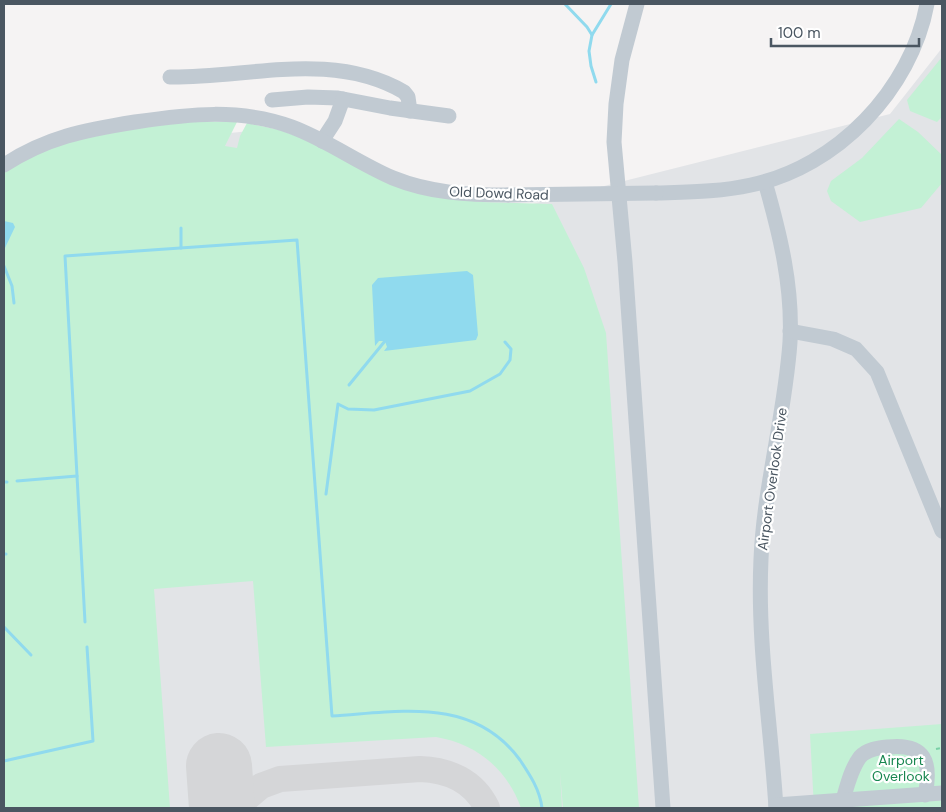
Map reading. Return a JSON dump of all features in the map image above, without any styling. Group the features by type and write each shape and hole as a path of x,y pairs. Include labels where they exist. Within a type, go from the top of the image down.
{"street":[{"path":"637,4 622,60 616,104 614,142 625,262 663,808"},
{"name":"Old Dowd Road","path":"4,164 49,140 73,133 196,114 244,115 293,127 376,170 412,184 453,194 508,195 713,191 765,182 818,158 850,135 880,104 904,66 924,18 927,4"},
{"path":"170,77 200,78 274,69 345,71 364,74 404,92 408,97 410,111"},
{"path":"272,100 308,97 343,99 449,116"},
{"path":"322,141 335,121 343,99"},
{"name":"Airport Overlook Drive","path":"765,182 784,259 789,294 790,331 786,379 765,516 761,559 763,638 776,807"},
{"path":"790,331 833,339 856,349 877,372 942,531"},
{"path":"843,800 848,782 861,756 869,750 898,746 919,751 925,758 928,770 919,799"},
{"path":"776,807 843,800 919,799 942,793"}],"path":[{"path":"936,748 942,748"}],"shaded area":[{"path":"942,48 942,808 4,808 71,149 250,131 509,210 890,114"}],"green space":[{"path":"942,57 942,117 937,122 910,111 907,100"},
{"path":"899,119 918,132 942,155 942,183 921,208 860,222 831,201 827,191 831,181 862,158"},
{"path":"187,121 237,122 225,146 237,148 240,136 247,123 280,130 425,195 481,202 552,204 584,268 606,333 639,808 563,808 560,772 562,808 521,808 508,781 489,761 465,746 451,740 436,737 266,747 253,581 154,589 170,808 4,808 4,173 24,160 69,142 92,136"},
{"name":"Airport Overlook","path":"942,724 942,808 814,808 810,734"}],"water":[{"path":"4,221 13,223 15,227 4,250"},
{"path":"467,271 473,275 478,335 476,340 384,351 387,347 385,341 379,341 375,346 372,285 378,278"}],"waterway":[{"path":"565,4 592,35 589,51 596,82"},
{"path":"592,35 611,4"},
{"path":"181,228 181,248"},
{"path":"85,622 65,256 297,240 332,716 383,712 434,712 458,717 480,726 501,740 520,760 537,789 542,808"},
{"path":"4,266 12,286 14,303"},
{"path":"349,385 385,341"},
{"path":"326,494 338,404 348,409 374,410 470,391 500,374 510,360 511,349 505,342"},
{"path":"17,481 77,476"},
{"path":"4,627 31,655"},
{"path":"4,761 93,741 87,647"}],"taxiway":[{"path":"235,808 261,786 280,779 420,769 451,775 468,784 482,799 487,808"}],"runway":[{"path":"219,766 222,808"}]}
